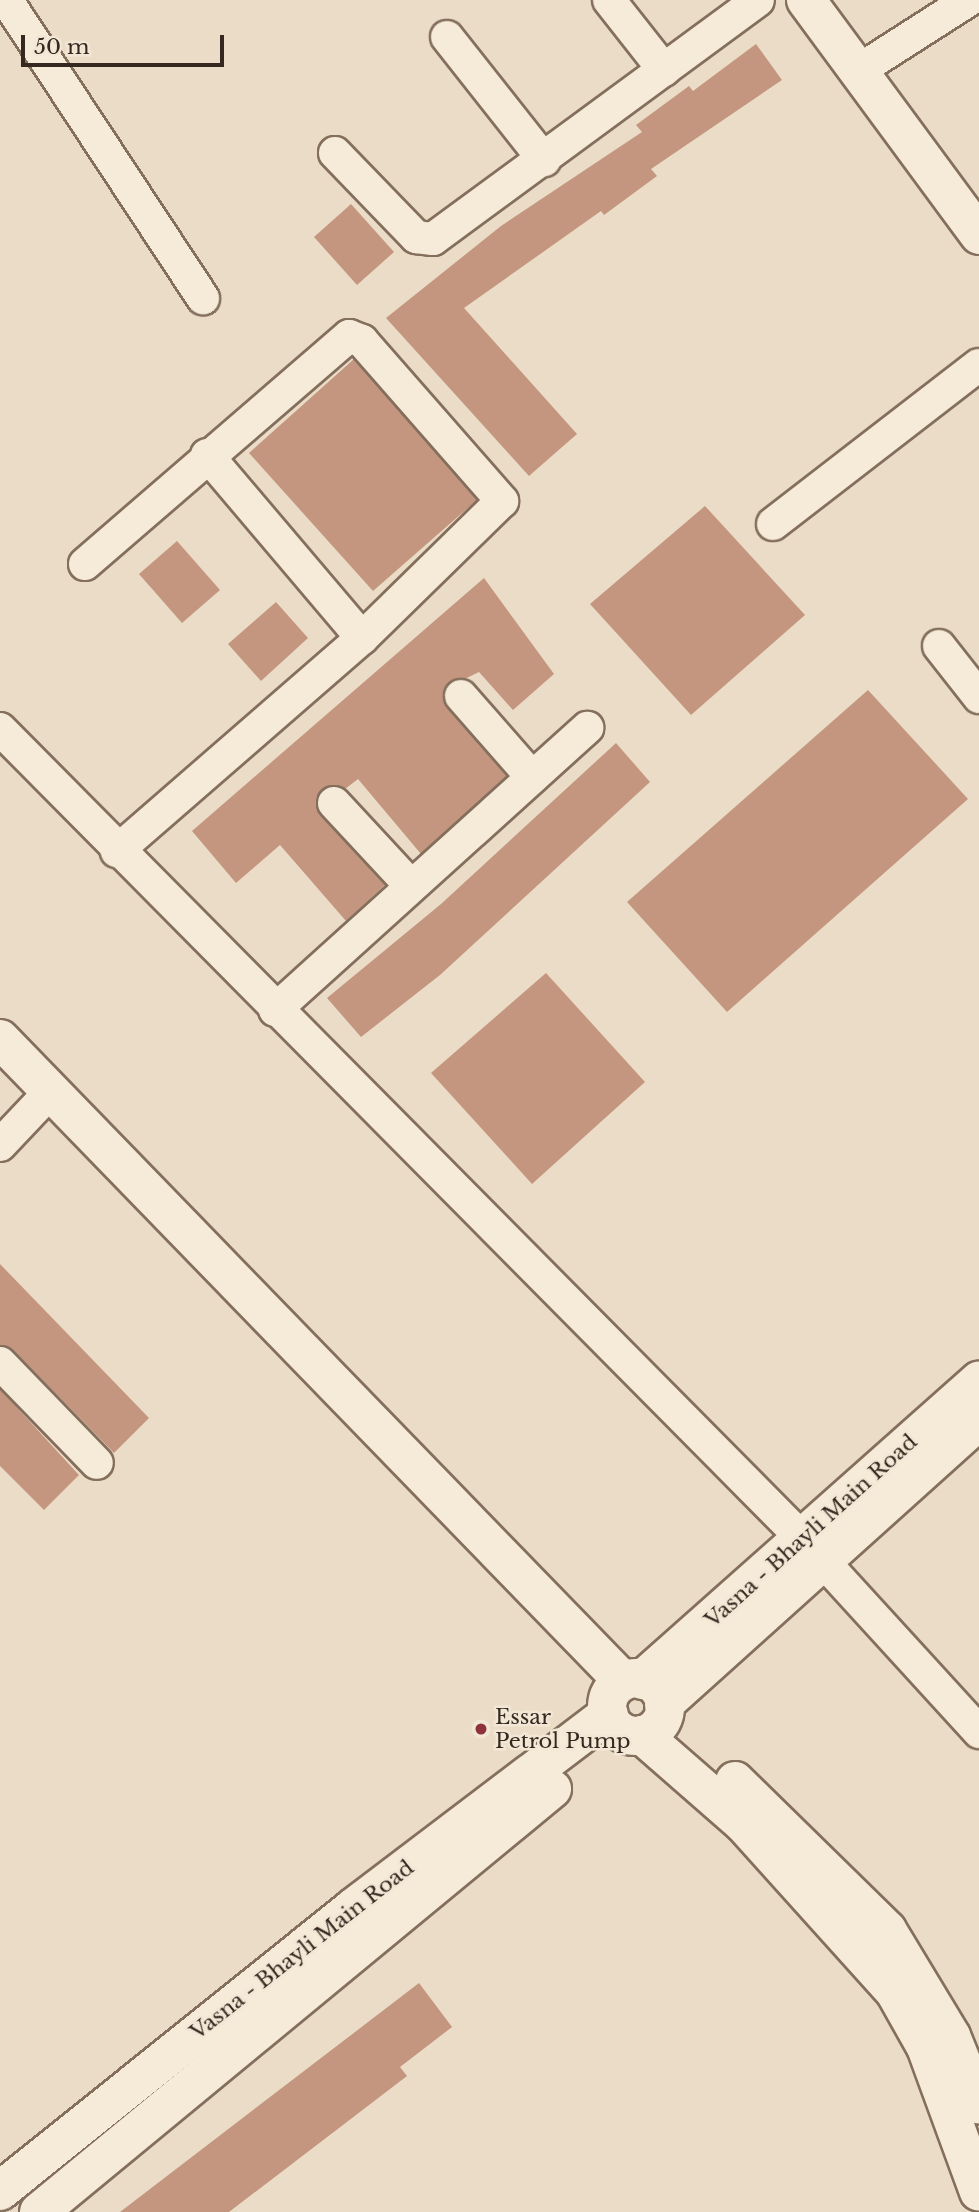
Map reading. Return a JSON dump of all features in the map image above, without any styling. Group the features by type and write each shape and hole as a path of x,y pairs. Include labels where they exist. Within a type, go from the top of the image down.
{"main road":[{"path":"806,0 979,235"},
{"path":"831,0 979,205"},
{"path":"0,1039 42,1101 465,1542 634,1708 743,1823 895,1992 926,2047 979,2192"},
{"path":"0,1077 42,1101"},
{"name":"Vasna - Bhayli Main Road","path":"38,2212 634,1708 811,1548 979,1381"},
{"name":"Vasna - Bhayli Main Road","path":"811,1548 979,1420"},
{"path":"634,1708 887,1930 951,2036 979,2105"},
{"name":"Vasna - Bhayli Main Road","path":"0,2191 353,1908 634,1708"}],"street":[{"path":"609,0 664,70"},
{"path":"335,153 416,237 433,239 544,160 758,0"},
{"path":"874,60 969,0"},
{"path":"10,7 203,298"},
{"path":"447,37 544,160"},
{"path":"85,564 207,455 349,336 362,341 500,493 499,509 362,638 117,851"},
{"path":"773,524 979,365"},
{"path":"207,455 362,638"},
{"path":"939,646 979,697"},
{"path":"461,696 532,777"},
{"path":"275,1010 587,728"},
{"path":"0,729 117,851 811,1548 979,1732"},
{"path":"334,803 411,886"},
{"path":"0,1144 42,1101"},
{"path":"0,1363 97,1463"}],"building":[{"path":"756,44 782,80 651,169 657,176 604,215 601,211 464,308 577,434 529,476 386,318 501,226 642,132 636,125 689,86 693,91"},
{"path":"351,204 394,252 357,285 314,237"},
{"path":"354,359 477,500 373,591 249,453"},
{"path":"705,506 805,615 691,715 590,604"},
{"path":"177,541 220,590 182,623 139,574"},
{"path":"484,578 554,674 513,710 479,672 444,689 447,708 507,776 421,854 358,779 345,789 322,789 316,798 320,815 385,885 346,921 280,845 236,883 192,831"},
{"path":"276,602 308,638 261,681 228,644"},
{"path":"868,690 968,799 727,1012 627,902"},
{"path":"616,743 650,782 440,975 361,1037 327,998 441,904"},
{"path":"546,973 645,1082 532,1184 431,1073"},
{"path":"0,1264 149,1418 114,1453 13,1350 0,1345"},
{"path":"0,1389 79,1475 44,1510 0,1466"},
{"path":"419,1983 452,2027 400,2067 407,2076 229,2212 120,2212"}],"place":[{"name":"Essar Petrol Pump","path":"481,1729"}]}
